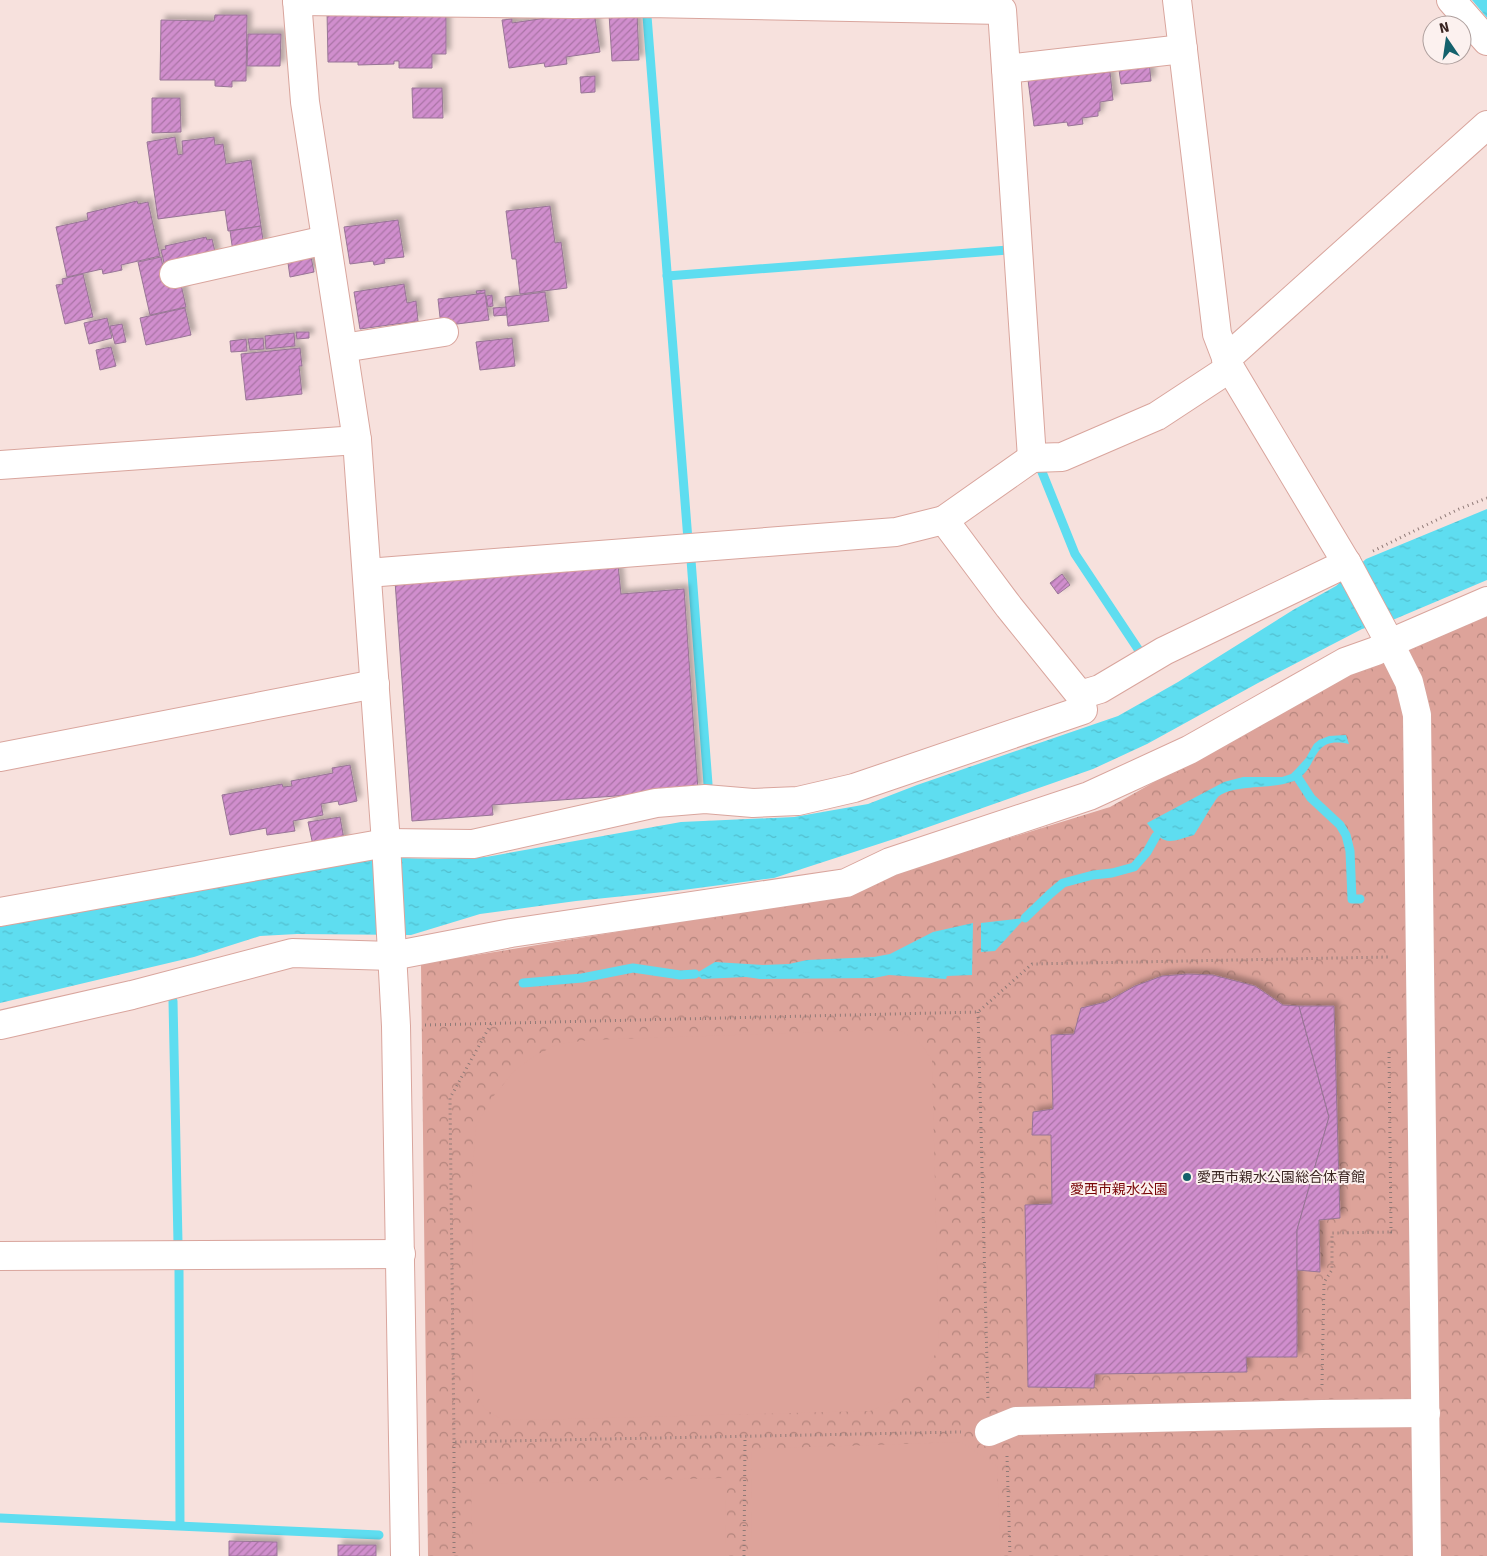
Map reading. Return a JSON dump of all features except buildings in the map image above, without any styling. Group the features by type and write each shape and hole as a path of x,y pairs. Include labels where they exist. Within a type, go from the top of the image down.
{"street":[{"path":"1177,0 1217,334 1228,364 1348,565 1388,638 1409,682 1417,715 1428,1556"},
{"path":"1451,0 1487,42"},
{"path":"406,1556 396,1026 375,684 357,440 305,102 297,1 648,3 1002,10 1032,458"},
{"path":"1006,69 1183,49"},
{"path":"367,573 896,532 944,520 1032,458 1062,456 1157,416 1228,364 1487,125"},
{"path":"174,274 326,240"},
{"path":"343,348 444,332"},
{"path":"0,465 357,440"},
{"path":"0,912 386,846 473,844 656,803 705,799 753,803 798,801 854,788 1083,710 1080,695 1009,607 944,520"},
{"path":"1080,695 1100,689 1164,651 1348,565"},
{"path":"0,1025 132,995 292,953 392,952 846,884 890,862 1089,796 1188,750 1346,662 1376,651 1388,638 1487,601"},
{"path":"0,758 375,684"},
{"path":"0,1256 401,1254"},
{"path":"989,1432 1016,1421 1426,1413"}],"path":[{"path":"1348,565 1459,509 1487,498"},
{"path":"396,1026 978,1012 1032,964 1388,957 1388,947"},
{"path":"978,1012 989,1432 1007,1454 1010,1556"},
{"path":"454,1556 450,1098 491,1024"},
{"path":"1322,1414 1324,1282 1332,1270 1332,1233 1391,1232"},
{"path":"454,1442 989,1432"},
{"path":"744,1556 745,1436"}],"green space":[{"name":"愛西市親水公園","path":"1487,610 1487,1556 428,1556 421,964 837,896 899,872 1110,807 1349,672"},
{"path":"883,1030 903,1032 921,1044 932,1060 939,1346 920,1381 913,1388 896,1400 870,1411 530,1420 501,1419 485,1409 473,1388 472,1176 476,1126 492,1098 516,1069 538,1054 559,1044 589,1040"},
{"path":"961,1442 997,1466 1001,1556 751,1556 752,1449"},
{"path":"725,1478 726,1556 473,1556 471,1484"}],"water":[{"path":"1472,0 1487,0 1487,18"},
{"path":"1487,509 1487,580 1395,619 1362,629 1147,744 1093,769 897,838 774,878 480,914 411,935 297,934 260,936 194,957 0,1003 0,922 364,857 438,859 486,857 681,822 794,817 868,804 917,785 1118,716 1178,682 1293,610 1336,586 1366,559"},
{"path":"1346,735 1349,744 1327,744 1316,755 1302,776 1294,781 1285,784 1244,788 1226,792 1219,796 1194,835 1167,841 1158,836 1147,823 1224,782 1243,777 1282,777 1291,774 1319,740 1329,736"},
{"path":"1025,918 995,951 981,952 981,923"},
{"path":"973,923 972,975 947,976 946,979 889,975 874,978 760,979 746,977 702,979 695,974 715,962 763,965 789,964 807,960 874,957 890,954 933,932"}],"waterway":[{"path":"647,16 688,540"},
{"path":"667,276 1008,250"},
{"path":"1040,467 1075,554 1140,652"},
{"path":"691,560 708,784"},
{"path":"1298,778 1311,798 1340,825 1346,835 1350,851 1352,899 1360,899"},
{"path":"1025,918 1063,883 1134,867 1147,852 1156,836"},
{"path":"523,983 582,978 633,968 680,975 695,974"},
{"path":"173,1001 178,1243"},
{"path":"179,1270 180,1525"},
{"path":"0,1518 379,1535"}],"place":[{"name":"愛西市親水公園総合体育館","path":"1187,1177"}]}
